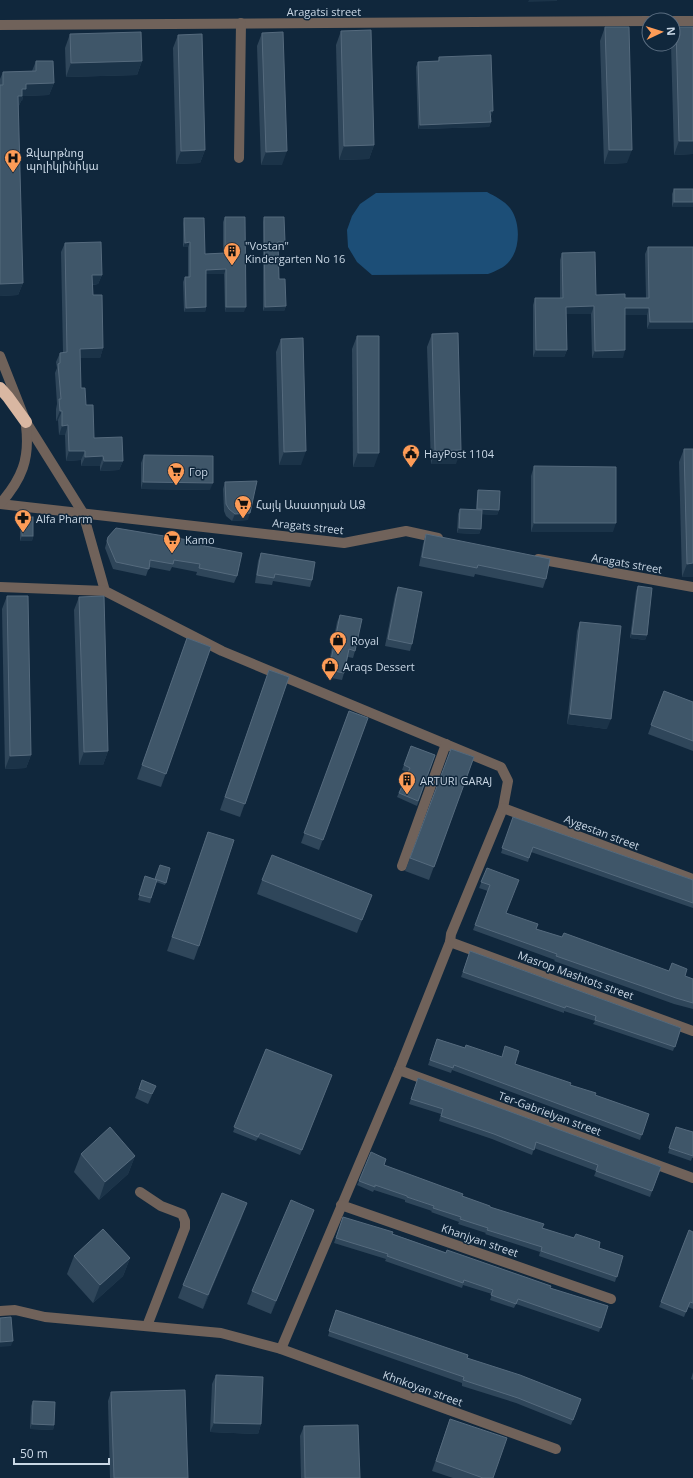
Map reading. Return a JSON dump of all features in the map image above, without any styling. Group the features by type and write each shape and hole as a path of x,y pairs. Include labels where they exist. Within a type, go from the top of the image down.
{"highway":[{"path":"0,388 26,422"}],"street":[{"name":"Aragatsi street","path":"0,25 641,21"},
{"path":"681,21 693,21"},
{"path":"239,158 240,23"},
{"path":"0,356 26,422 83,513 105,591"},
{"path":"0,504 16,486 25,463 28,442 26,422"},
{"name":"Aragats street","path":"0,504 344,543 406,531 451,541"},
{"name":"Aragats street","path":"530,558 693,587"},
{"path":"0,587 105,591 222,651 501,767 508,781 503,808 451,934 450,942 399,1070 281,1349"},
{"path":"402,866 446,744"},
{"name":"Aygestan street","path":"503,808 693,879"},
{"name":"Masrop Mashtots street","path":"450,942 693,1031"},
{"name":"Ter-Gabrielyan street","path":"399,1070 693,1178"},
{"path":"140,1192 161,1206 182,1214 185,1221 185,1228 146,1326"},
{"name":"Khanjyan street","path":"341,1205 611,1299"},
{"name":"Khnkoyan street","path":"0,1311 15,1310 45,1317 221,1333 281,1349 556,1449"}],"shaded area":[{"path":"487,192 501,200 510,208 515,216 518,229 516,248 511,259 504,266 491,273 372,275 357,262 348,247 347,230 352,216 360,204 376,193"}],"building":[{"path":"605,27 629,27 632,150 609,150"},
{"path":"681,27 693,27 693,141 679,141 677,52 681,52"},
{"path":"371,30 374,145 344,146 341,31"},
{"path":"141,32 142,61 71,63 70,34"},
{"path":"283,32 287,151 266,152 262,33"},
{"path":"202,34 205,150 181,151 178,35"},
{"path":"491,55 493,111 490,111 491,122 420,125 418,62 439,61 439,57"},
{"path":"36,61 53,61 54,83 26,84 26,89 22,89 22,96 18,96 23,283 0,284 0,85 3,85 3,72 36,71"},
{"path":"674,189 693,189 693,202 674,202"},
{"path":"225,217 245,217 246,307 226,307 226,269 206,270 206,307 186,308 185,277 190,277 190,242 185,243 184,218 204,218 205,254 225,253"},
{"path":"264,217 284,217 285,242 278,242 279,279 285,279 286,306 265,307"},
{"path":"101,242 102,275 92,275 93,295 102,295 103,348 80,349 81,388 85,388 86,405 93,405 94,438 122,437 123,461 104,461 103,456 85,457 85,451 69,451 68,425 62,426 62,411 60,411 59,399 61,399 58,364 60,363 60,353 67,352 65,243"},
{"path":"648,247 693,247 693,322 650,322 649,308 625,308 625,350 595,351 594,306 566,307 567,350 536,350 535,298 563,298 562,253 595,252 596,295 625,294 625,298 649,298"},
{"path":"458,333 461,450 435,451 432,334"},
{"path":"357,336 379,336 379,453 358,453"},
{"path":"303,338 306,451 284,452 281,339"},
{"path":"684,449 693,449 693,563 687,564"},
{"path":"144,455 213,456 213,483 143,482"},
{"path":"534,466 616,467 616,523 534,523"},
{"path":"257,481 250,513 235,514 226,504 225,482"},
{"path":"478,490 500,491 499,510 477,509"},
{"path":"460,509 482,510 481,529 459,528"},
{"path":"22,517 33,517 33,536 22,536"},
{"path":"116,528 200,542 200,545 242,553 237,576 199,568 200,564 174,560 173,564 150,560 149,569 116,562 107,541 108,537"},
{"path":"426,534 550,559 546,579 478,565 477,568 422,557"},
{"path":"261,553 315,562 312,580 275,574 274,578 257,575"},
{"path":"638,586 652,588 647,635 632,634"},
{"path":"398,587 422,592 412,644 388,639"},
{"path":"7,596 28,596 31,755 10,756"},
{"path":"104,596 108,751 84,752 79,597"},
{"path":"340,615 362,619 355,651 349,649 344,673 329,670"},
{"path":"580,622 621,626 611,719 570,714"},
{"path":"187,638 211,647 166,774 142,765"},
{"path":"269,670 289,677 245,804 225,797"},
{"path":"664,691 693,702 693,741 651,725"},
{"path":"349,711 368,718 323,840 304,833"},
{"path":"411,746 435,755 418,801 399,793 410,768 404,765"},
{"path":"451,749 474,757 434,867 410,858"},
{"path":"513,817 693,880 693,903 533,847 529,858 502,848"},
{"path":"208,832 234,840 199,946 172,937"},
{"path":"272,855 372,895 362,920 262,880"},
{"path":"160,865 170,868 166,883 155,879"},
{"path":"487,868 519,880 506,913 538,924 536,929 562,937 564,933 669,971 672,963 687,969 685,976 693,979 693,1003 556,956 557,954 475,925 490,885 481,882"},
{"path":"145,876 157,880 151,898 139,895"},
{"path":"470,951 681,1028 675,1047 595,1020 596,1016 566,1006 565,1008 463,972"},
{"path":"437,1039 465,1048 466,1045 502,1057 505,1046 519,1051 515,1064 571,1083 570,1085 596,1093 595,1095 649,1114 642,1135 454,1065 453,1068 430,1060"},
{"path":"266,1049 332,1075 302,1150 260,1133 258,1137 234,1127"},
{"path":"418,1078 661,1167 652,1191 596,1171 598,1165 536,1142 534,1150 494,1134 441,1116 443,1109 411,1099"},
{"path":"142,1080 156,1086 152,1094 139,1089"},
{"path":"110,1127 135,1156 105,1182 81,1154"},
{"path":"676,1127 693,1132 693,1156 669,1148"},
{"path":"371,1152 386,1159 384,1165 463,1194 462,1196 490,1207 544,1224 542,1228 574,1238 576,1234 600,1242 599,1248 623,1256 617,1277 541,1251 542,1247 487,1230 488,1228 433,1208 434,1206 375,1185 375,1187 359,1181"},
{"path":"222,1193 247,1203 208,1295 183,1285"},
{"path":"291,1200 314,1210 276,1301 252,1291"},
{"path":"343,1217 393,1232 392,1234 446,1253 447,1250 551,1286 550,1288 608,1306 601,1328 518,1299 516,1304 491,1295 493,1290 464,1280 463,1283 387,1256 388,1254 336,1238"},
{"path":"103,1229 130,1258 100,1285 74,1256"},
{"path":"689,1230 693,1232 693,1303 690,1302 686,1312 661,1302"},
{"path":"336,1310 468,1355 467,1358 520,1375 581,1399 573,1420 518,1398 463,1380 464,1377 329,1331"},
{"path":"11,1317 13,1341 0,1342 0,1318"},
{"path":"216,1375 263,1377 261,1424 214,1423"},
{"path":"185,1390 188,1478 114,1478 111,1392"},
{"path":"33,1401 55,1402 54,1425 32,1424"},
{"path":"450,1419 507,1438 493,1478 483,1478 436,1461"},
{"path":"358,1425 360,1478 305,1478 304,1426"}],"place":[{"name":"Զվարթնոց պոլիկլինիկա","path":"13,173"},
{"name":"\"Vostan\" Kindergarten No 16","path":"232,266"},
{"name":"HayPost 1104","path":"411,468"},
{"name":"Гор","path":"176,486"},
{"name":"Հայկ Ասատրյան ԱՁ","path":"243,519"},
{"name":"Alfa Pharm","path":"23,533"},
{"name":"Kamo","path":"172,554"},
{"name":"Royal","path":"338,655"},
{"name":"Araqs Dessert","path":"330,681"},
{"name":"ARTURI GARAJ","path":"407,795"}]}
